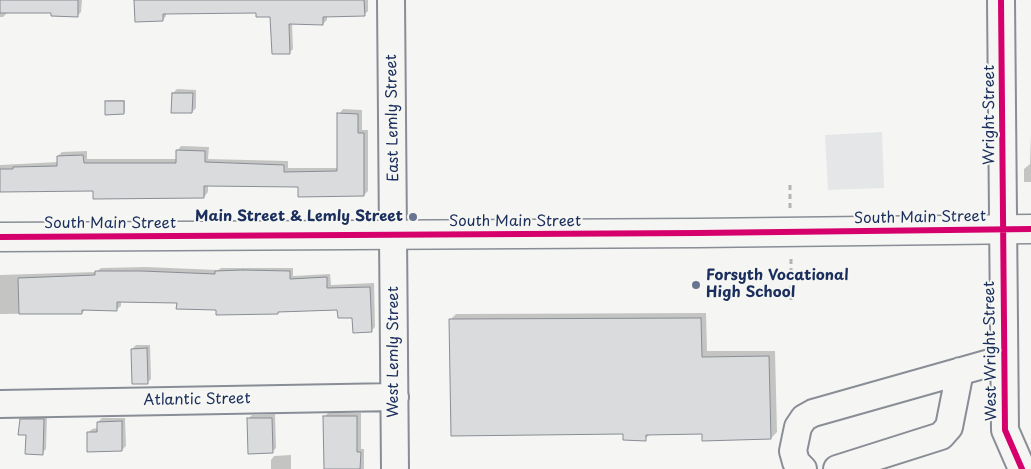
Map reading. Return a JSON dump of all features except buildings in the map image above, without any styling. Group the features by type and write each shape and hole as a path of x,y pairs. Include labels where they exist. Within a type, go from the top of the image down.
{"main road":[{"name":"South Main Street","path":"0,237 1031,229"}],"street":[{"name":"East Lemly Street","path":"392,0 394,235"},
{"name":"Wright Street","path":"1001,0 1003,229"},
{"name":"West Wright Street","path":"1003,229 1004,430 1018,467"},
{"name":"West Lemly Street","path":"394,235 394,469"},
{"path":"803,469 796,462 793,451 798,427 804,418 813,413 1004,359"},
{"path":"837,469 942,436 949,427 960,371"},
{"name":"Atlantic Street","path":"0,404 395,397"}],"path":[{"path":"790,185 790,209"},
{"path":"791,259 791,300"}],"shaded area":[{"path":"882,132 884,188 828,190 825,135"}],"cycle path":[{"path":"1001,0 1005,430 1022,469"},
{"path":"0,237 1031,229"}],"place":[{"name":"Main Street & Lemly Street","path":"413,217"},
{"name":"Forsyth Vocational High School","path":"696,285"}]}
